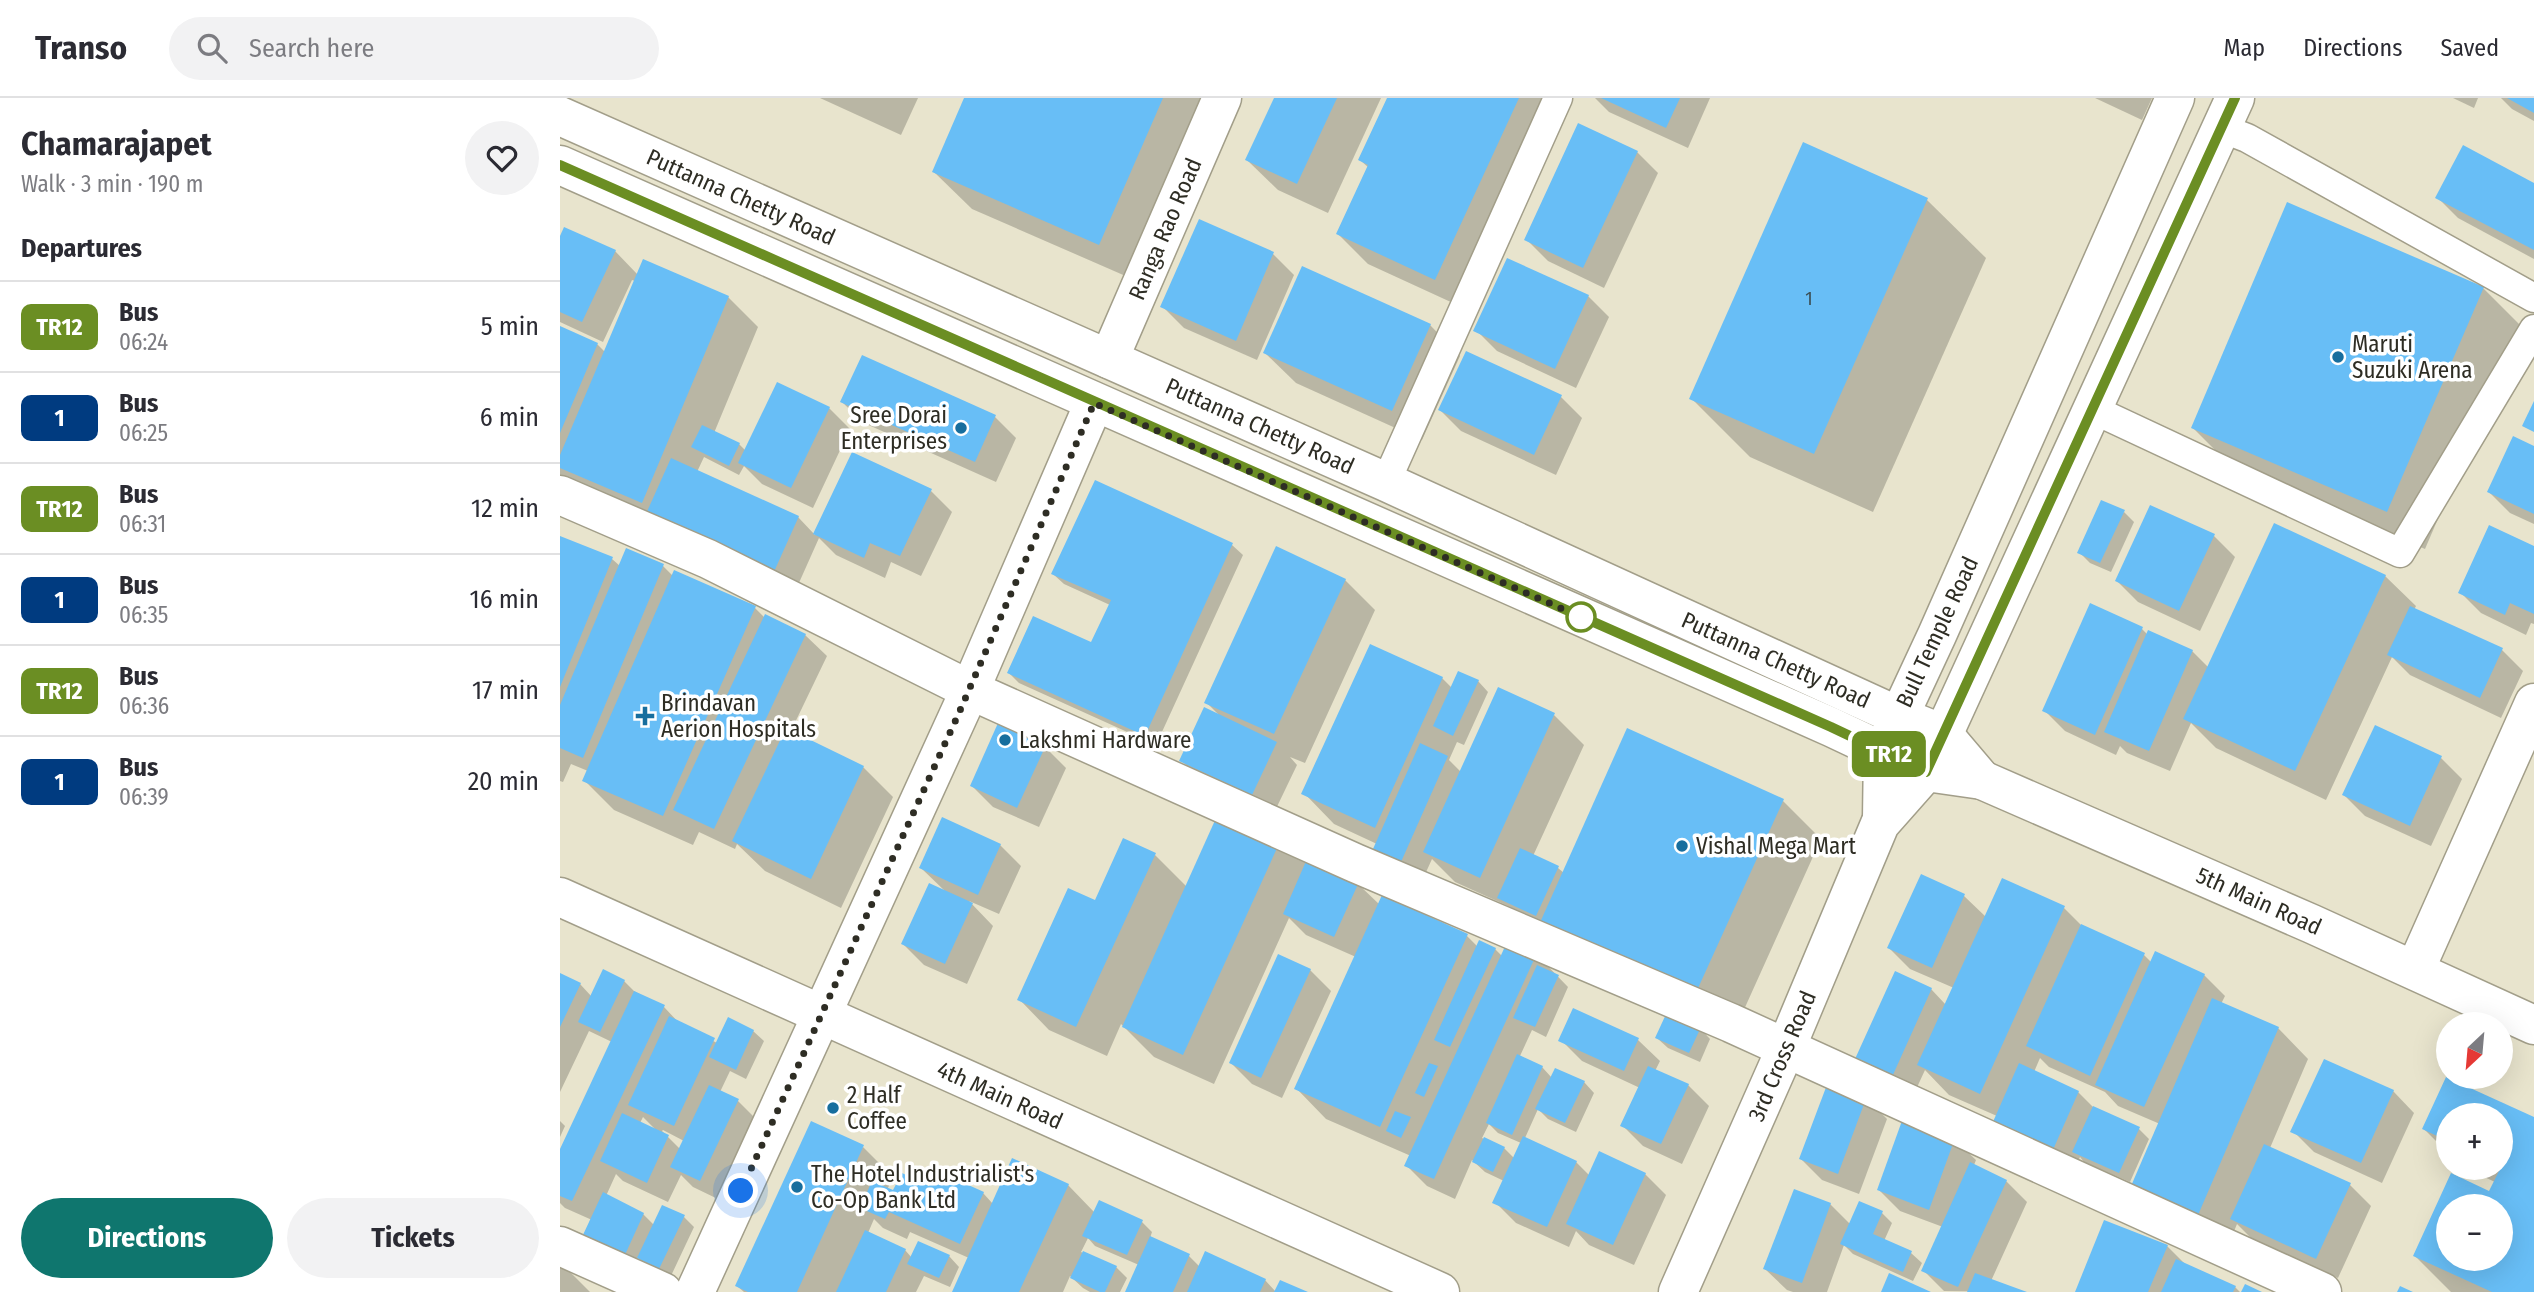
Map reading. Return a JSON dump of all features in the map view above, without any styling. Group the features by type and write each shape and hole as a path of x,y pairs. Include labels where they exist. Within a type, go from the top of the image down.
{"main road":[{"name":"Ranga Rao Road","path":"1109,359 1222,98"},
{"name":"Bull Temple Road","path":"1882,819 1883,751 1943,622 2175,98"},
{"path":"1882,819 1926,772 2228,113"},
{"name":"Puttanna Chetty Road","path":"560,116 1386,482 1898,716 1943,734 1982,780"},
{"name":"Puttanna Chetty Road","path":"560,165 1926,772 1982,780"},
{"path":"695,1292 970,690 1094,403"},
{"path":"560,495 708,559 970,690 1355,863 1786,1048 2322,1292"},
{"path":"2415,970 2534,703"},
{"name":"5th Main Road","path":"1982,780 2534,1025"},
{"name":"3rd Cross Road","path":"1678,1292 1786,1048 1882,819"},
{"name":"4th Main Road","path":"560,897 1440,1292"},
{"path":"560,1246 663,1292"}],"lane":[{"path":"1386,482 1558,98"},
{"path":"2228,113 2246,138 2534,298"},
{"path":"2092,409 2400,553 2534,329"}],"building":[{"path":"964,98 1163,98 1099,245 932,172"},
{"path":"1274,98 1337,98 1297,184 1245,160"},
{"path":"1387,98 1519,98 1435,280 1336,234 1368,165 1358,160"},
{"path":"1601,98 1680,98 1666,128"},
{"path":"2507,98 2534,98 2534,113"},
{"path":"1578,123 1638,151 1583,268 1524,240"},
{"path":"1803,142 1928,198 1814,454 1689,399"},
{"path":"2463,145 2534,183 2534,250 2435,198"},
{"name":"Maruti Suzuki Arena","path":"2287,202 2484,287 2387,512 2191,428"},
{"path":"1199,219 1274,252 1236,341 1160,307"},
{"path":"564,227 616,250 582,322 560,312 560,236"},
{"path":"1507,258 1589,295 1555,369 1473,331"},
{"path":"643,259 729,296 642,503 560,468 560,455"},
{"path":"1302,266 1431,324 1392,411 1263,353"},
{"path":"560,326 598,343 560,433"},
{"path":"1466,351 1562,395 1534,455 1438,410"},
{"path":"862,355 996,415 975,462 840,402"},
{"path":"777,382 830,407 791,488 738,463"},
{"path":"2534,401 2534,432 2522,426"},
{"path":"702,425 740,443 729,466 691,447"},
{"path":"2513,436 2534,446 2534,514 2487,492"},
{"path":"852,452 932,489 900,556 870,543 864,558 813,534"},
{"path":"671,458 799,516 773,574 645,516"},
{"path":"1095,480 1233,543 1145,736 1007,673 1033,616 1091,642 1111,600 1051,574"},
{"path":"2101,500 2125,510 2100,563 2077,553"},
{"path":"2150,505 2215,534 2179,611 2115,581"},
{"path":"2274,523 2386,575 2295,771 2183,719"},
{"path":"2489,525 2534,546 2534,614 2510,603 2505,615 2458,593"},
{"path":"560,536 613,557 560,687"},
{"path":"1276,546 1346,579 1274,734 1204,703"},
{"path":"626,548 664,564 583,758 560,748 560,705"},
{"path":"674,570 756,606 663,816 582,781"},
{"path":"2090,603 2143,627 2095,735 2042,711"},
{"path":"2410,606 2503,648 2480,698 2387,655"},
{"path":"765,614 806,634 714,829 673,810"},
{"path":"2148,630 2193,650 2149,751 2104,732"},
{"path":"1370,644 1443,677 1375,828 1301,794"},
{"path":"1458,671 1479,680 1453,736 1433,726"},
{"path":"1498,687 1555,713 1480,878 1423,852"},
{"path":"1204,707 1277,742 1252,795 1179,761"},
{"path":"998,723 1046,745 1017,808 970,786"},
{"path":"2375,725 2442,756 2410,826 2342,795"},
{"path":"786,728 864,766 811,879 732,841"},
{"path":"1627,728 1784,799 1694,997 1538,927"},
{"path":"1420,743 1448,756 1401,862 1373,849"},
{"path":"1221,807 1283,835 1183,1055 1122,1027"},
{"path":"942,817 1001,844 978,895 919,868"},
{"path":"1123,838 1156,853 1076,1027 1017,1000 1068,888 1095,900"},
{"path":"1520,848 1559,866 1536,916 1497,898"},
{"path":"1307,859 1359,882 1334,937 1283,914"},
{"path":"1921,874 1965,894 1932,968 1887,948"},
{"path":"2002,878 2065,906 1980,1094 1917,1065"},
{"path":"929,883 973,903 945,964 901,944"},
{"path":"1382,895 1468,934 1380,1127 1294,1089"},
{"path":"2081,924 2145,953 2090,1076 2026,1046"},
{"path":"1479,940 1496,948 1450,1047 1434,1040"},
{"path":"1508,940 1537,953 1434,1179 1404,1166"},
{"path":"2155,951 2205,974 2144,1107 2095,1085"},
{"path":"1278,954 1311,969 1261,1078 1229,1063"},
{"path":"1537,965 1559,975 1535,1027 1513,1018"},
{"path":"603,969 625,980 600,1032 578,1022"},
{"path":"1895,971 1932,988 1892,1077 1855,1059"},
{"path":"560,973 581,983 560,1027"},
{"path":"634,991 665,1005 572,1201 560,1196 560,1149"},
{"path":"2212,998 2279,1027 2195,1222 2128,1193"},
{"path":"1573,1008 1639,1038 1624,1071 1558,1041"},
{"path":"1667,1012 1701,1027 1689,1053 1655,1038"},
{"path":"669,1016 715,1038 674,1126 628,1105"},
{"path":"728,1017 754,1030 736,1070 709,1057"},
{"path":"1517,1054 1543,1066 1512,1135 1486,1123"},
{"path":"2324,1059 2394,1090 2361,1163 2290,1132"},
{"path":"1429,1063 1438,1066 1424,1097 1415,1093"},
{"path":"2019,1063 2079,1091 2052,1152 1992,1124"},
{"path":"1648,1066 1689,1084 1661,1144 1620,1126"},
{"path":"1555,1068 1585,1081 1565,1123 1535,1109"},
{"path":"1828,1082 1867,1096 1838,1174 1799,1159"},
{"path":"709,1085 739,1099 700,1181 670,1167"},
{"path":"2440,1089 2472,1089 2503,1103 2436,1103 2436,1135 2422,1129"},
{"path":"2093,1106 2140,1127 2119,1173 2072,1152"},
{"path":"2513,1107 2534,1117 2534,1292 2492,1292 2446,1271 2513,1271 2513,1194 2441,1194 2448,1180 2466,1180 2489,1191 2494,1180 2513,1180"},
{"path":"1395,1111 1411,1117 1401,1138 1386,1131"},
{"path":"622,1113 669,1135 647,1183 600,1161"},
{"path":"1903,1118 1955,1138 1929,1210 1877,1190"},
{"path":"811,1121 864,1145 797,1292 748,1292 735,1286"},
{"path":"1523,1136 1577,1161 1547,1227 1492,1203"},
{"path":"1484,1137 1505,1147 1493,1172 1472,1162"},
{"path":"2264,1144 2351,1183 2316,1259 2230,1219"},
{"path":"1599,1151 1646,1173 1613,1245 1566,1224"},
{"path":"1012,1158 1069,1184 1019,1292 952,1292"},
{"path":"1970,1162 2007,1180 1958,1287 1921,1271"},
{"path":"937,1171 984,1192 960,1244 889,1212 885,1219 860,1208 872,1181 893,1190 902,1173 929,1186"},
{"path":"1794,1189 1831,1203 1802,1283 1763,1269"},
{"path":"603,1192 644,1213 624,1257 582,1237"},
{"path":"1099,1200 1143,1220 1127,1255 1082,1236"},
{"path":"1859,1201 1883,1211 1873,1234 1912,1251 1903,1272 1840,1244"},
{"path":"662,1205 685,1215 659,1269 637,1258"},
{"path":"2436,1206 2436,1266 2413,1256"},
{"path":"2104,1220 2168,1245 2148,1292 2075,1292"},
{"path":"865,1230 906,1249 886,1292 836,1292"},
{"path":"1150,1236 1190,1254 1173,1292 1125,1292"},
{"path":"918,1241 950,1255 939,1278 907,1264"},
{"path":"1083,1251 1117,1266 1105,1292 1070,1278"},
{"path":"1205,1251 1266,1279 1260,1292 1187,1292"},
{"path":"2176,1259 2236,1286 2233,1292 2161,1292"},
{"path":"1889,1273 1931,1292 1881,1292"},
{"path":"1975,1273 2027,1292 1967,1292"},
{"path":"1280,1280 1308,1292 1274,1292"},
{"path":"2245,1284 2262,1292 2241,1292"},
{"path":"2400,1286 2413,1292 2397,1292"}],"bus line":[{"name":"TR12","path":"560,165 1831,727 1926,772 2235,98"}],"place":[{"name":"Maruti Suzuki Arena","path":"2338,357"},
{"name":"Sree Dorai Enterprises","path":"961,428"},
{"name":"Brindavan Aerion Hospitals","path":"645,716"},
{"name":"Lakshmi Hardware","path":"1005,740"},
{"name":"Vishal Mega Mart","path":"1682,846"},
{"name":"2 Half Coffee","path":"833,1108"},
{"name":"The Hotel Industrialist's Co-Op Bank Ltd","path":"797,1187"}],"route":[{"path":"741,1191 958,715 1094,403 1581,617"}]}
